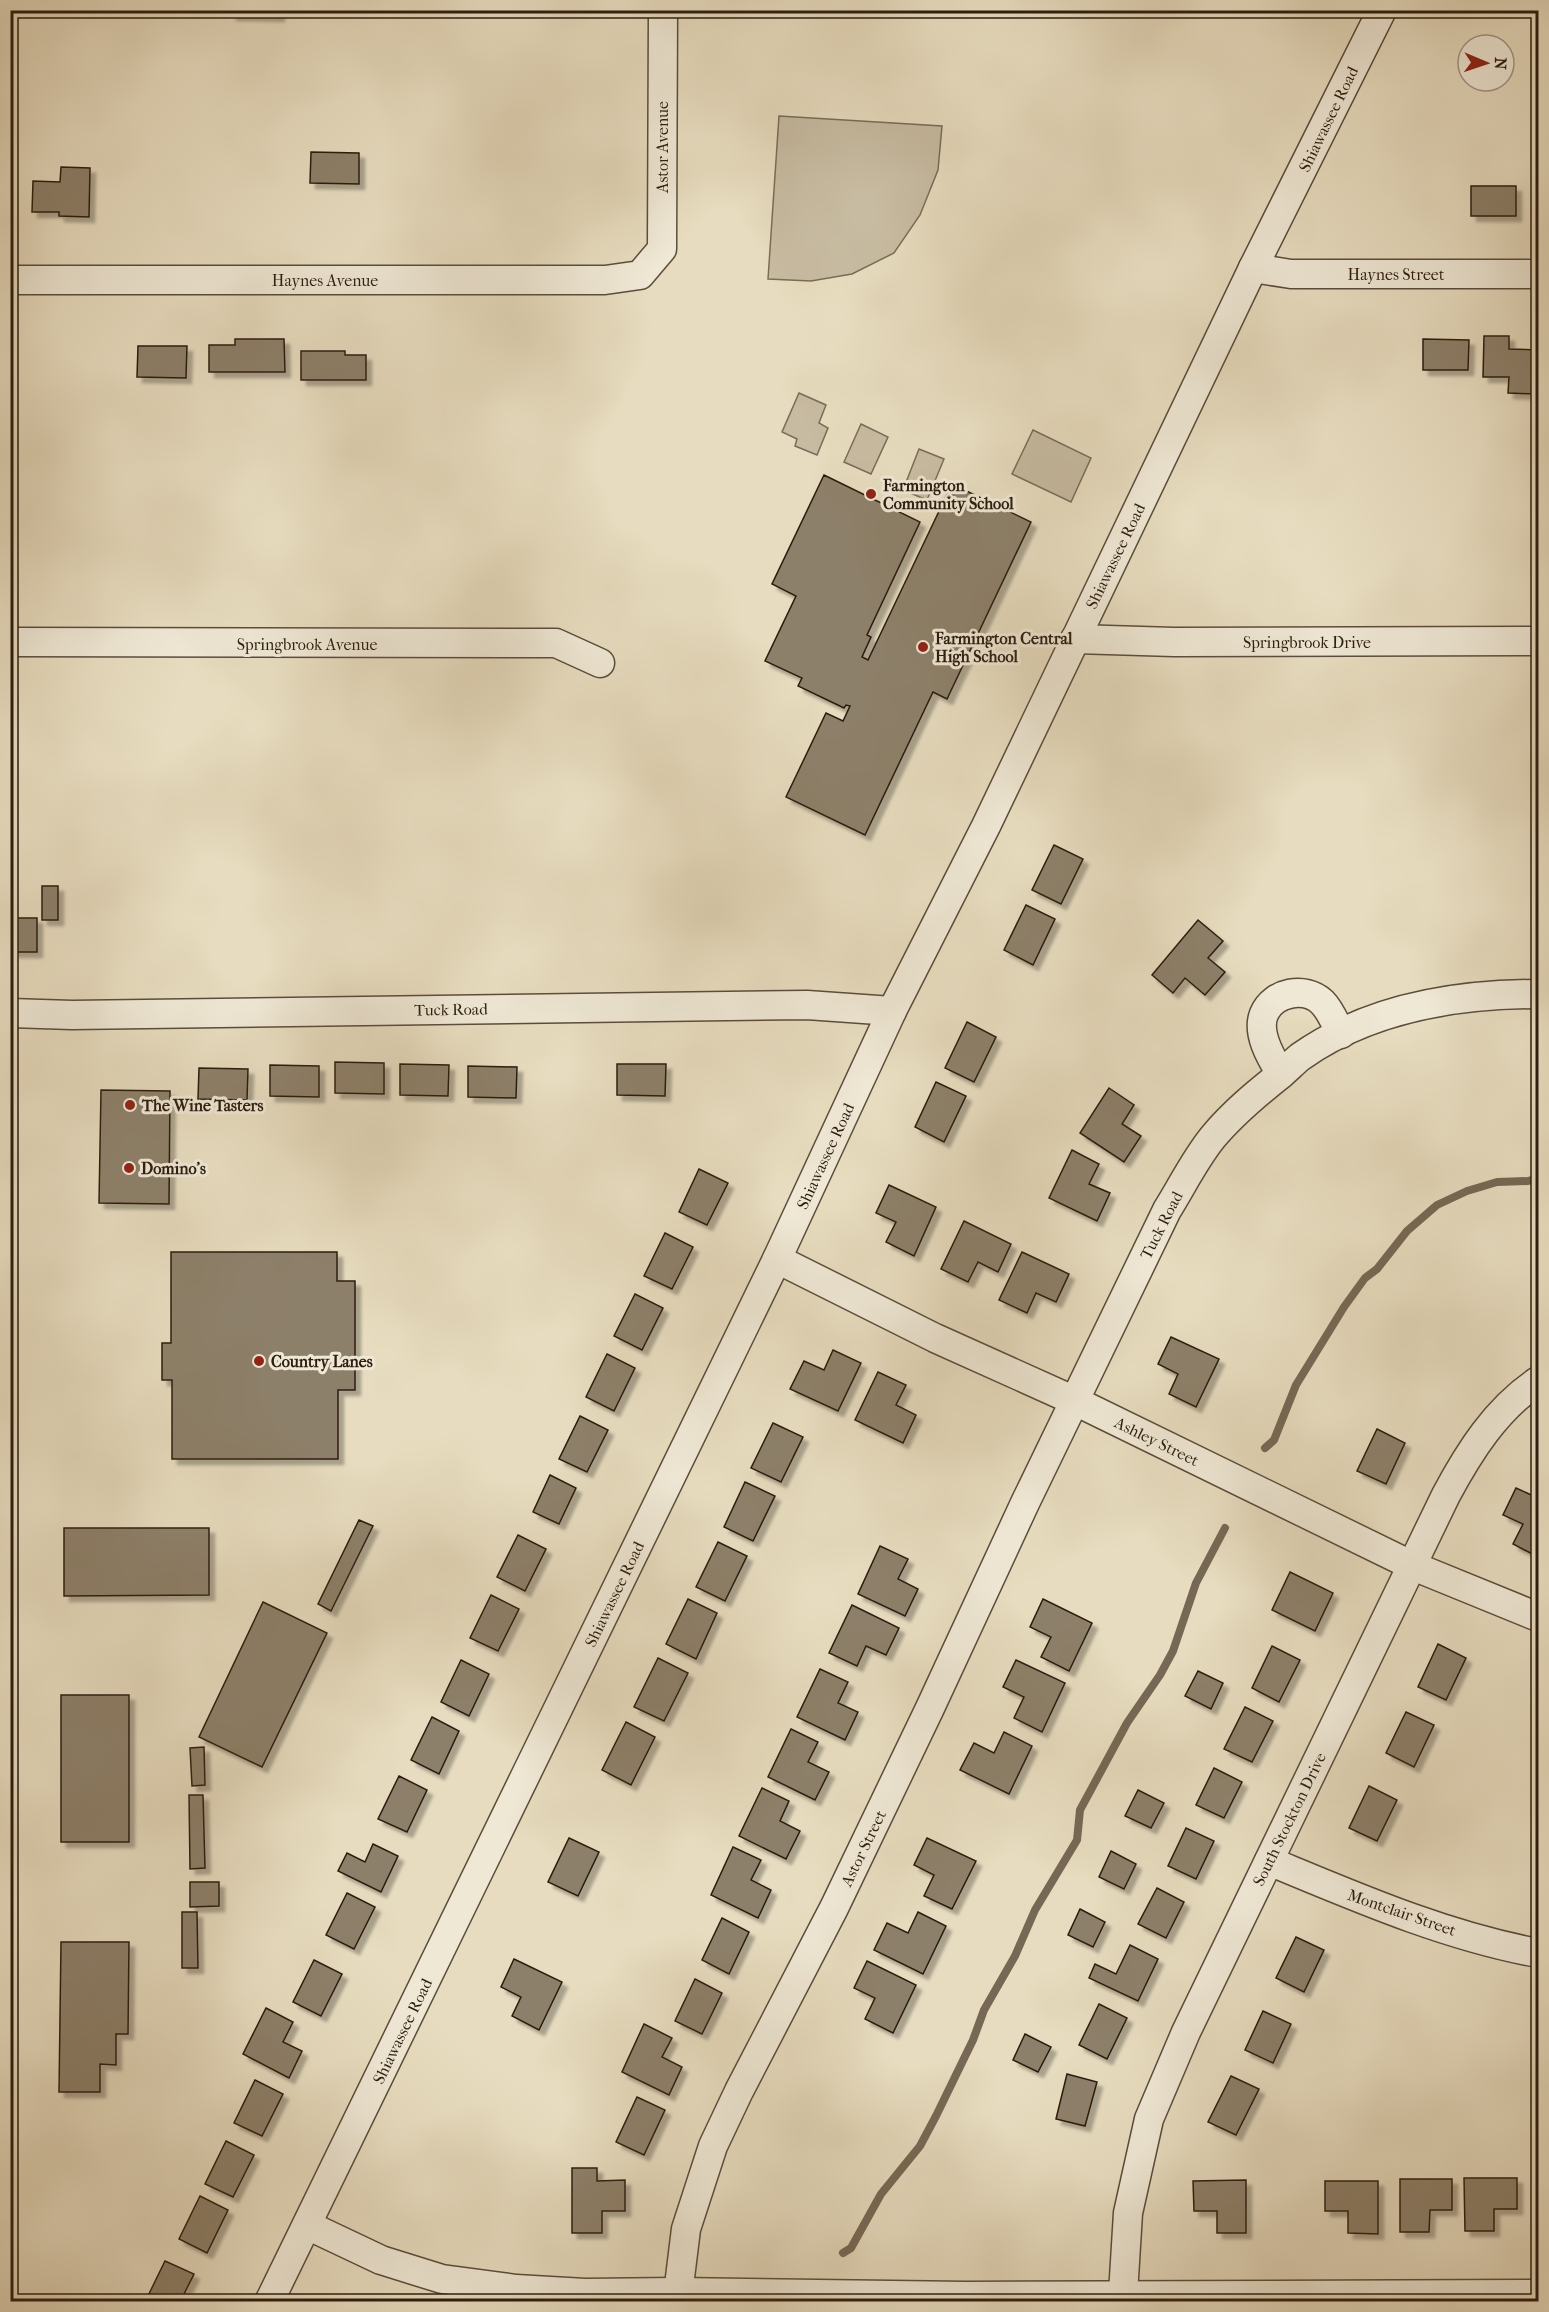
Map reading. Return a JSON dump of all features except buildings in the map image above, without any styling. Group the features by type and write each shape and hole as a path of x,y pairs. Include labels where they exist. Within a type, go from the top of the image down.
{"street":[{"name":"Astor Avenue","path":"640,275 662,249 663,10"},
{"name":"Shiawassee Road","path":"269,2301 777,1259 892,1011 986,826 1253,268 1382,10"},
{"name":"Haynes Street","path":"1253,268 1291,274 1539,274"},
{"name":"Haynes Avenue","path":"10,280 605,280 640,275"},
{"name":"Springbrook Drive","path":"1075,639 1174,642 1539,641"},
{"name":"Springbrook Avenue","path":"10,642 556,643 600,663"},
{"path":"1281,1074 1270,1057 1262,1031 1264,1014 1274,1000 1286,994 1300,993 1313,996 1330,1012 1341,1034"},
{"name":"Tuck Road","path":"1075,1401 1167,1210 1213,1137 1249,1099 1300,1057 1341,1034 1398,1010 1441,1001 1483,996 1539,994"},
{"name":"Tuck Road","path":"10,1012 72,1015 807,1005 892,1011"},
{"name":"Ashley Street","path":"777,1259 936,1338 1075,1401 1413,1566 1539,1617"},
{"name":"South Stockton Drive","path":"1123,2294 1128,2213 1149,2119 1186,2032 1462,1465 1492,1422 1525,1390 1539,1380"},
{"name":"Astor Street","path":"678,2297 686,2229 713,2146 844,1887 1075,1401"},
{"name":"Montclair Street","path":"1269,1861 1416,1919 1488,1942 1539,1953"},
{"path":"307,2225 381,2260 442,2279 516,2289 585,2293 678,2297 1539,2294"}],"shaded area":[{"path":"779,116 942,126 938,170 920,215 894,253 852,274 811,281 768,279"},
{"path":"799,393 826,405 819,423 828,428 817,455 795,446 797,439 782,432"},
{"path":"861,424 888,437 871,474 844,462"},
{"path":"1033,430 1091,458 1071,502 1012,474"},
{"path":"919,449 944,459 927,500 903,490"}],"waterway":[{"path":"1265,1448 1274,1440 1296,1385 1344,1307 1365,1278 1377,1269 1407,1231 1437,1205 1467,1191 1497,1182 1528,1181 1538,1178"},
{"path":"843,2253 851,2248 881,2194 920,2146 936,2116 973,2040 984,2010 1015,1956 1035,1910 1077,1840 1080,1810 1127,1723 1160,1675 1173,1651 1196,1583 1225,1528"}],"place":[{"name":"Farmington Community School","path":"871,494"},
{"name":"Farmington Central High School","path":"923,647"},
{"name":"The Wine Tasters","path":"130,1105"},
{"name":"Domino's","path":"129,1168"},
{"name":"Country Lanes","path":"259,1361"}]}
